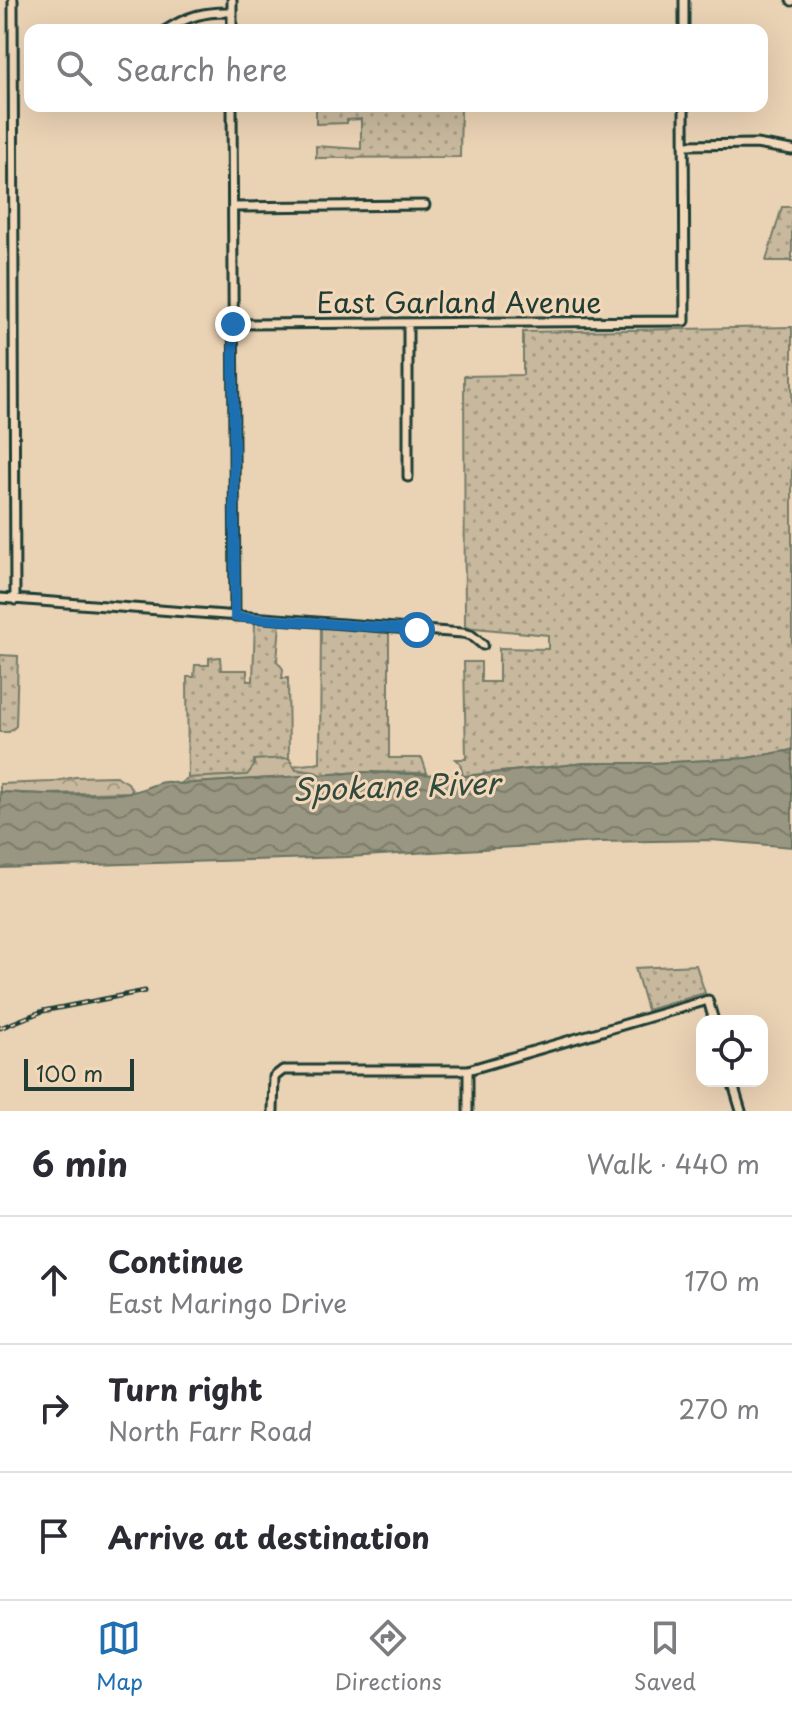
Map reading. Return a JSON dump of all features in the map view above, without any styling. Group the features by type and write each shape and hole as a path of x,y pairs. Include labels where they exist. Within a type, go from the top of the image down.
{"street":[{"path":"13,0 15,600"},
{"path":"232,0 232,24"},
{"path":"684,0 684,24"},
{"path":"177,24 209,11 232,12"},
{"path":"0,22 13,22"},
{"path":"232,112 235,617"},
{"path":"684,112 684,145 756,144 792,150"},
{"name":"East Garland Avenue","path":"233,324 685,321 684,145"},
{"path":"233,207 425,205"},
{"path":"408,324 408,477"},
{"path":"0,598 462,633 471,635 483,645"},
{"path":"273,1111 273,1080 276,1074 286,1070 468,1070 708,1000 712,1015"},
{"path":"468,1070 468,1111"},
{"path":"734,1087 741,1111"}],"green space":[{"path":"316,112 461,112 460,157 316,158 316,146 361,149 361,119 347,120 347,123 316,124"},
{"path":"782,207 792,207 792,261 766,261"},
{"path":"792,327 792,750 747,758 585,763 463,776 456,759 466,759 464,662 481,662 481,682 499,682 499,648 548,649 548,635 465,627 464,376 523,375 523,332"},
{"path":"255,621 280,623 277,661 283,669 282,678 288,678 289,758 255,760 255,766 247,775 188,778 187,677 194,677 195,665 209,665 209,658 220,657 221,670 247,670 247,681 253,681"},
{"path":"321,625 389,631 389,758 422,758 427,773 320,775 291,766 320,763"},
{"path":"0,655 18,656 16,726 9,732 0,732"},
{"path":"289,758 296,770 320,775 179,784 188,778 247,775 254,766 254,760"},
{"path":"116,776 128,783 133,792 0,792 0,784"},
{"path":"696,965 705,993 647,1010 635,968"}],"water":[{"name":"Spokane River","path":"792,750 792,847 711,840 599,842 347,857 0,868 0,792 116,794 139,791 166,782 179,784 361,772 466,776 585,763 747,758"}],"railway":[{"path":"0,1028 43,1011 145,991"}],"route":[{"path":"233,324 235,617 417,630"}]}
